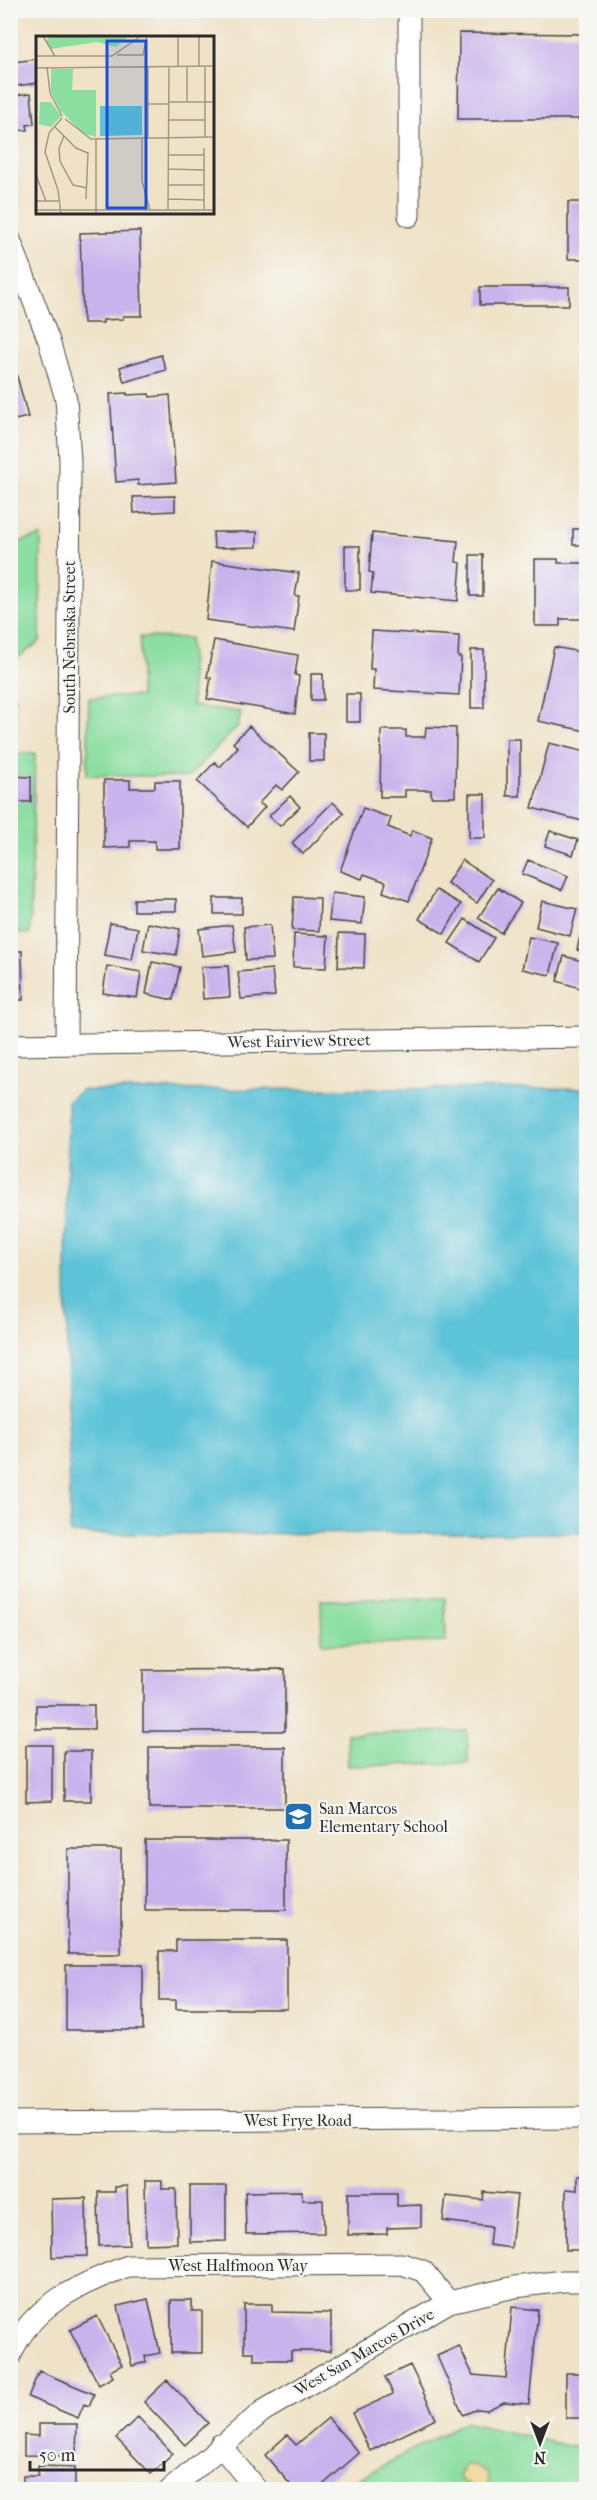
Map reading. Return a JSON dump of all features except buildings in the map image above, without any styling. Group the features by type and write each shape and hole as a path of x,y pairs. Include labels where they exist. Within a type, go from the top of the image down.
{"street":[{"path":"409,10 409,216"},
{"name":"South Nebraska Street","path":"10,240 49,341 66,399 70,461 66,1044"},
{"name":"West Fairview Street","path":"10,1045 586,1036"},
{"name":"West Frye Road","path":"10,2122 586,2118"},
{"name":"West Halfmoon Way","path":"10,2357 14,2347 29,2326 53,2300 87,2281 128,2266 402,2264 423,2271 449,2302"},
{"name":"West San Marcos Drive","path":"170,2490 220,2445 263,2411 449,2302 515,2288 563,2281 586,2281"},
{"path":"220,2445 257,2490"}],"green space":[{"path":"41,536 40,641 16,659 11,659 11,544"},
{"path":"140,637 190,638 192,706 241,712 238,726 188,777 87,775 89,698 140,696"},
{"path":"35,753 30,934 11,933 10,754"},
{"path":"445,1598 446,1642 322,1644 321,1600"},
{"path":"467,1731 468,1763 348,1766 347,1734"},
{"path":"464,2422 586,2450 586,2489 338,2490"}],"sand":[{"path":"465,2465 475,2465 487,2474 488,2483 485,2489 476,2489 461,2481 459,2475"}],"water":[{"path":"586,1088 586,1533 70,1534 66,1271 68,1101 82,1090"}],"place":[{"name":"San Marcos Elementary School","path":"298,1817"}]}
